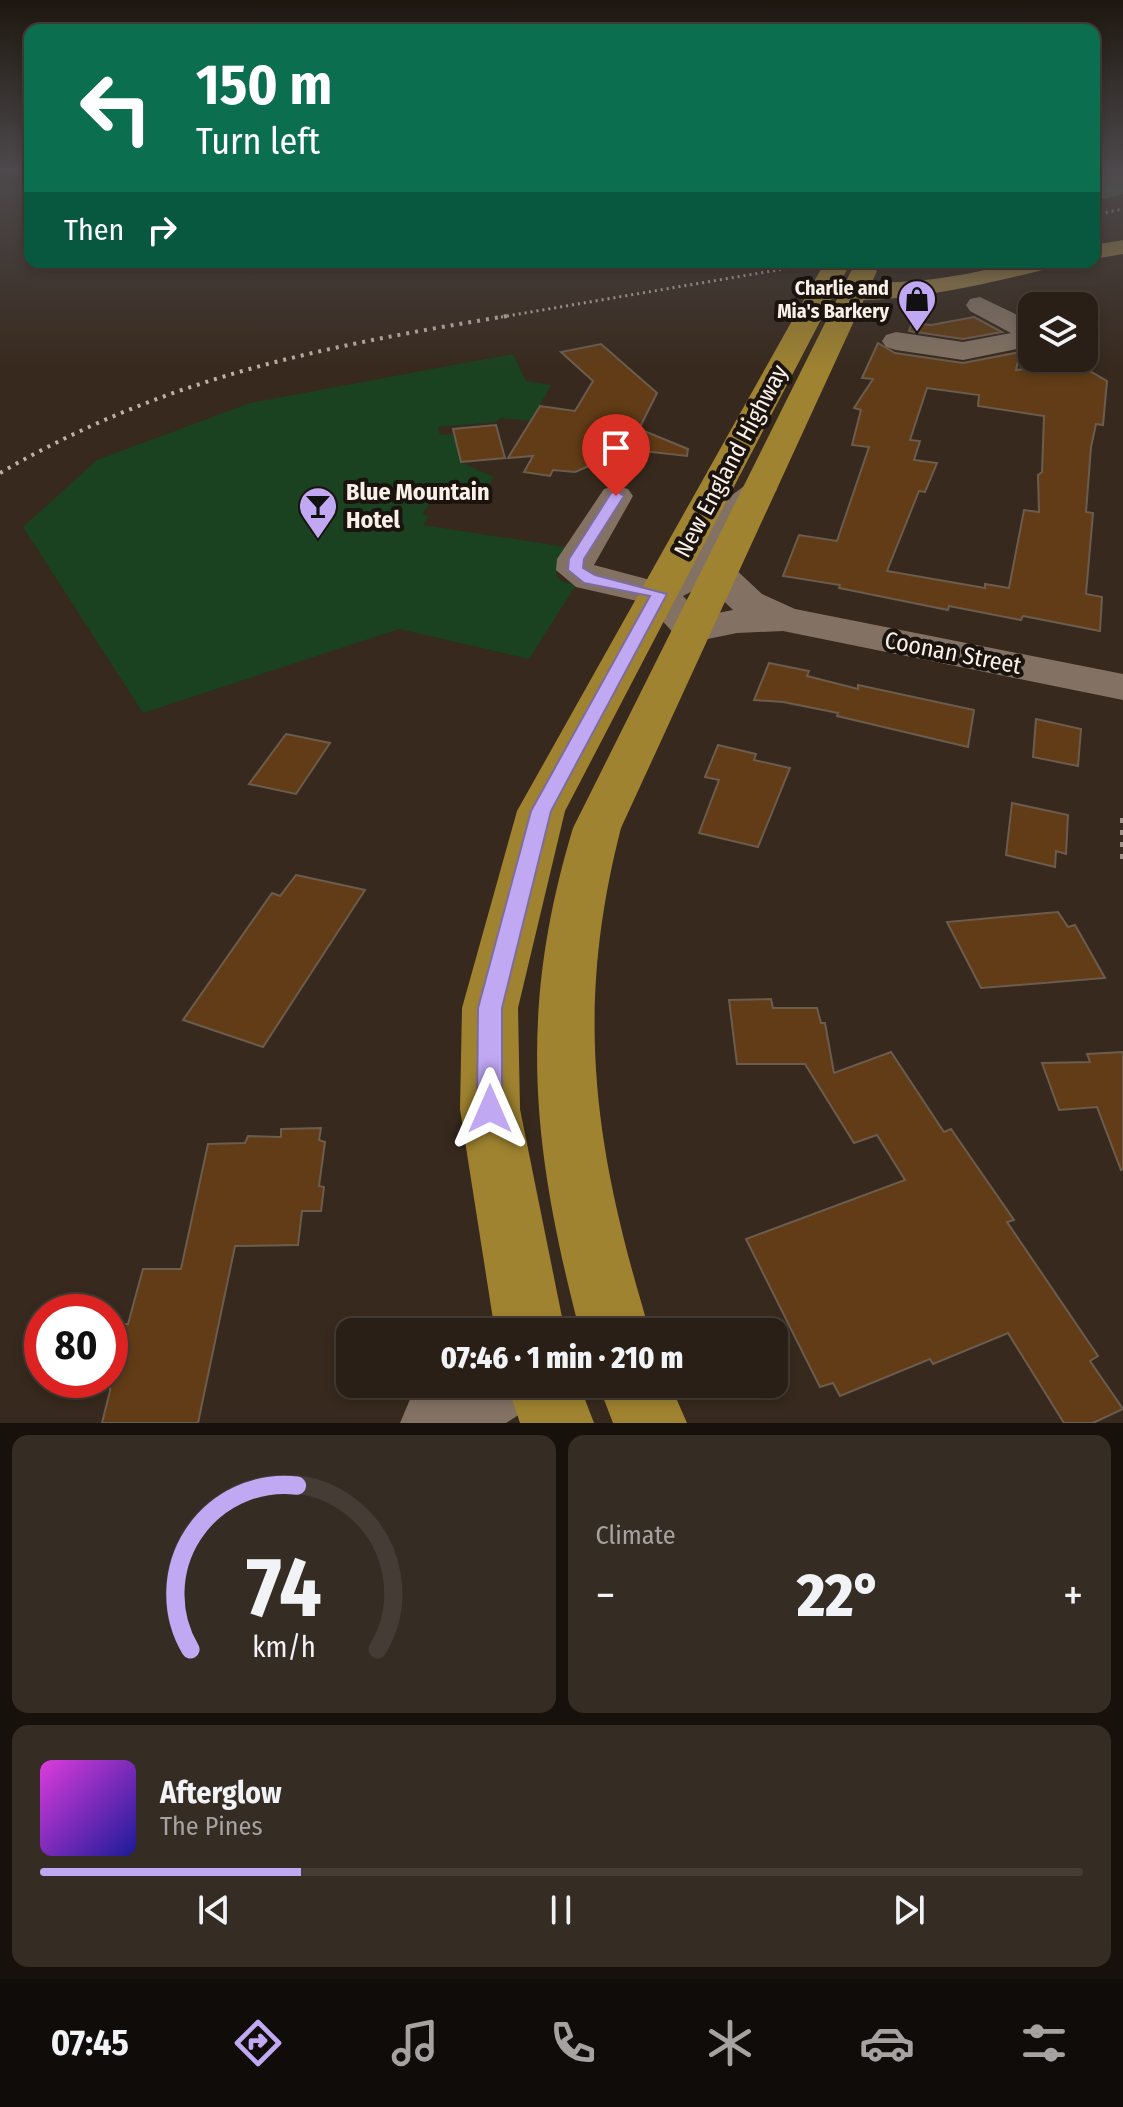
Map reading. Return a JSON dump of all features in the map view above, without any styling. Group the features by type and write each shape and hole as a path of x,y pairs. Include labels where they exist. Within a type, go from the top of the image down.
{"highway":[{"name":"New England Highway","path":"611,1318 589,1245 570,1149 562,1062 568,946 580,881 663,620 719,575 760,490 846,277"},
{"name":"New England Highway","path":"527,1318 490,1109 490,1008 541,811 663,620 846,277"},
{"path":"548,1398 557,1423"},
{"name":"New England Highway","path":"640,1398 650,1423"}],"main road":[{"path":"1100,251 1123,247"},
{"path":"846,277 913,290 1023,268"}],"street":[{"path":"1100,252 1123,254"},
{"path":"980,305 1018,327"},
{"path":"896,341 963,351 1018,338"},
{"path":"616,496 576,559 575,570 663,620 699,572 728,516 760,490"},
{"name":"Coonan Street","path":"719,575 748,602 783,619"},
{"name":"Coonan Street","path":"663,620 783,619 1123,687"},
{"path":"437,1423 479,1398"}],"path":[{"path":"1123,818 1123,865"}],"green space":[{"name":"Blue Mountain Hotel","path":"513,354 526,381 551,385 531,421 501,418 496,422 438,427 440,435 454,434 461,462 494,477 482,496 447,491 440,501 432,500 422,514 429,516 423,525 572,548 556,574 561,581 576,585 529,659 399,629 143,713 23,527 97,460 250,403"}],"building":[{"path":"974,317 1002,332 963,339 909,331 912,323 931,325"},
{"path":"878,343 895,353 963,363 1018,352 1018,372 1092,372 1107,381 1103,425 1096,424 1091,447 1086,512 1093,513 1086,594 1102,597 1100,631 1023,616 1021,620 949,606 948,610 839,588 840,585 783,576 799,535 837,541 869,447 852,445 861,410 854,408 873,379 862,378","holes":["927,388 979,395 978,406 1044,416 1042,472 1038,475 1039,512 1024,510 1009,588 985,584 985,588 887,571 919,491 925,492 937,463 914,460 920,441 910,440"]},
{"path":"601,344 657,393 639,429 688,449 687,456 625,449 622,456 615,455 575,472 553,470 550,476 524,472 533,456 508,458 540,406 575,411 593,381 561,352"},
{"path":"496,425 505,458 461,462 453,429"},
{"path":"769,663 809,671 807,676 858,689 858,685 974,710 968,747 837,716 838,713 783,702 754,700"},
{"path":"1036,719 1081,729 1078,766 1033,757"},
{"path":"286,734 330,743 296,794 249,784"},
{"path":"718,745 756,754 754,760 790,768 758,847 699,833 719,780 705,777"},
{"path":"1012,803 1068,815 1066,854 1056,851 1055,867 1006,855"},
{"path":"296,875 365,890 263,1047 183,1020 272,893 280,896"},
{"path":"1058,912 1068,927 1075,925 1105,978 981,988 947,922"},
{"path":"771,999 773,1008 817,1008 821,1023 825,1023 834,1073 891,1052 944,1132 951,1129 1014,1220 1007,1222 1098,1356 1090,1361 1123,1409 1093,1423 1064,1423 1008,1333 933,1364 930,1359 840,1396 833,1383 820,1387 746,1239 905,1180 877,1135 854,1143 805,1064 737,1064 729,1000"},
{"path":"1123,1052 1121,1170 1097,1107 1059,1110 1042,1063 1090,1062 1087,1054"},
{"path":"321,1128 319,1140 325,1142 319,1186 324,1187 321,1211 302,1211 298,1245 235,1246 198,1423 102,1423 108,1398 128,1398 128,1324 143,1269 181,1269 208,1144 245,1143 248,1136 281,1137 281,1129"}],"railway":[{"path":"501,317 789,268"},
{"path":"0,473 124,412 249,369 377,339 513,315"}],"place":[{"name":"Charlie and Mia's Barkery","path":"917,333"},
{"name":"Blue Mountain Hotel","path":"318,540"}],"route":[{"path":"490,1109 490,1008 541,811 659,594 590,579 575,570 576,559 616,496"}]}
